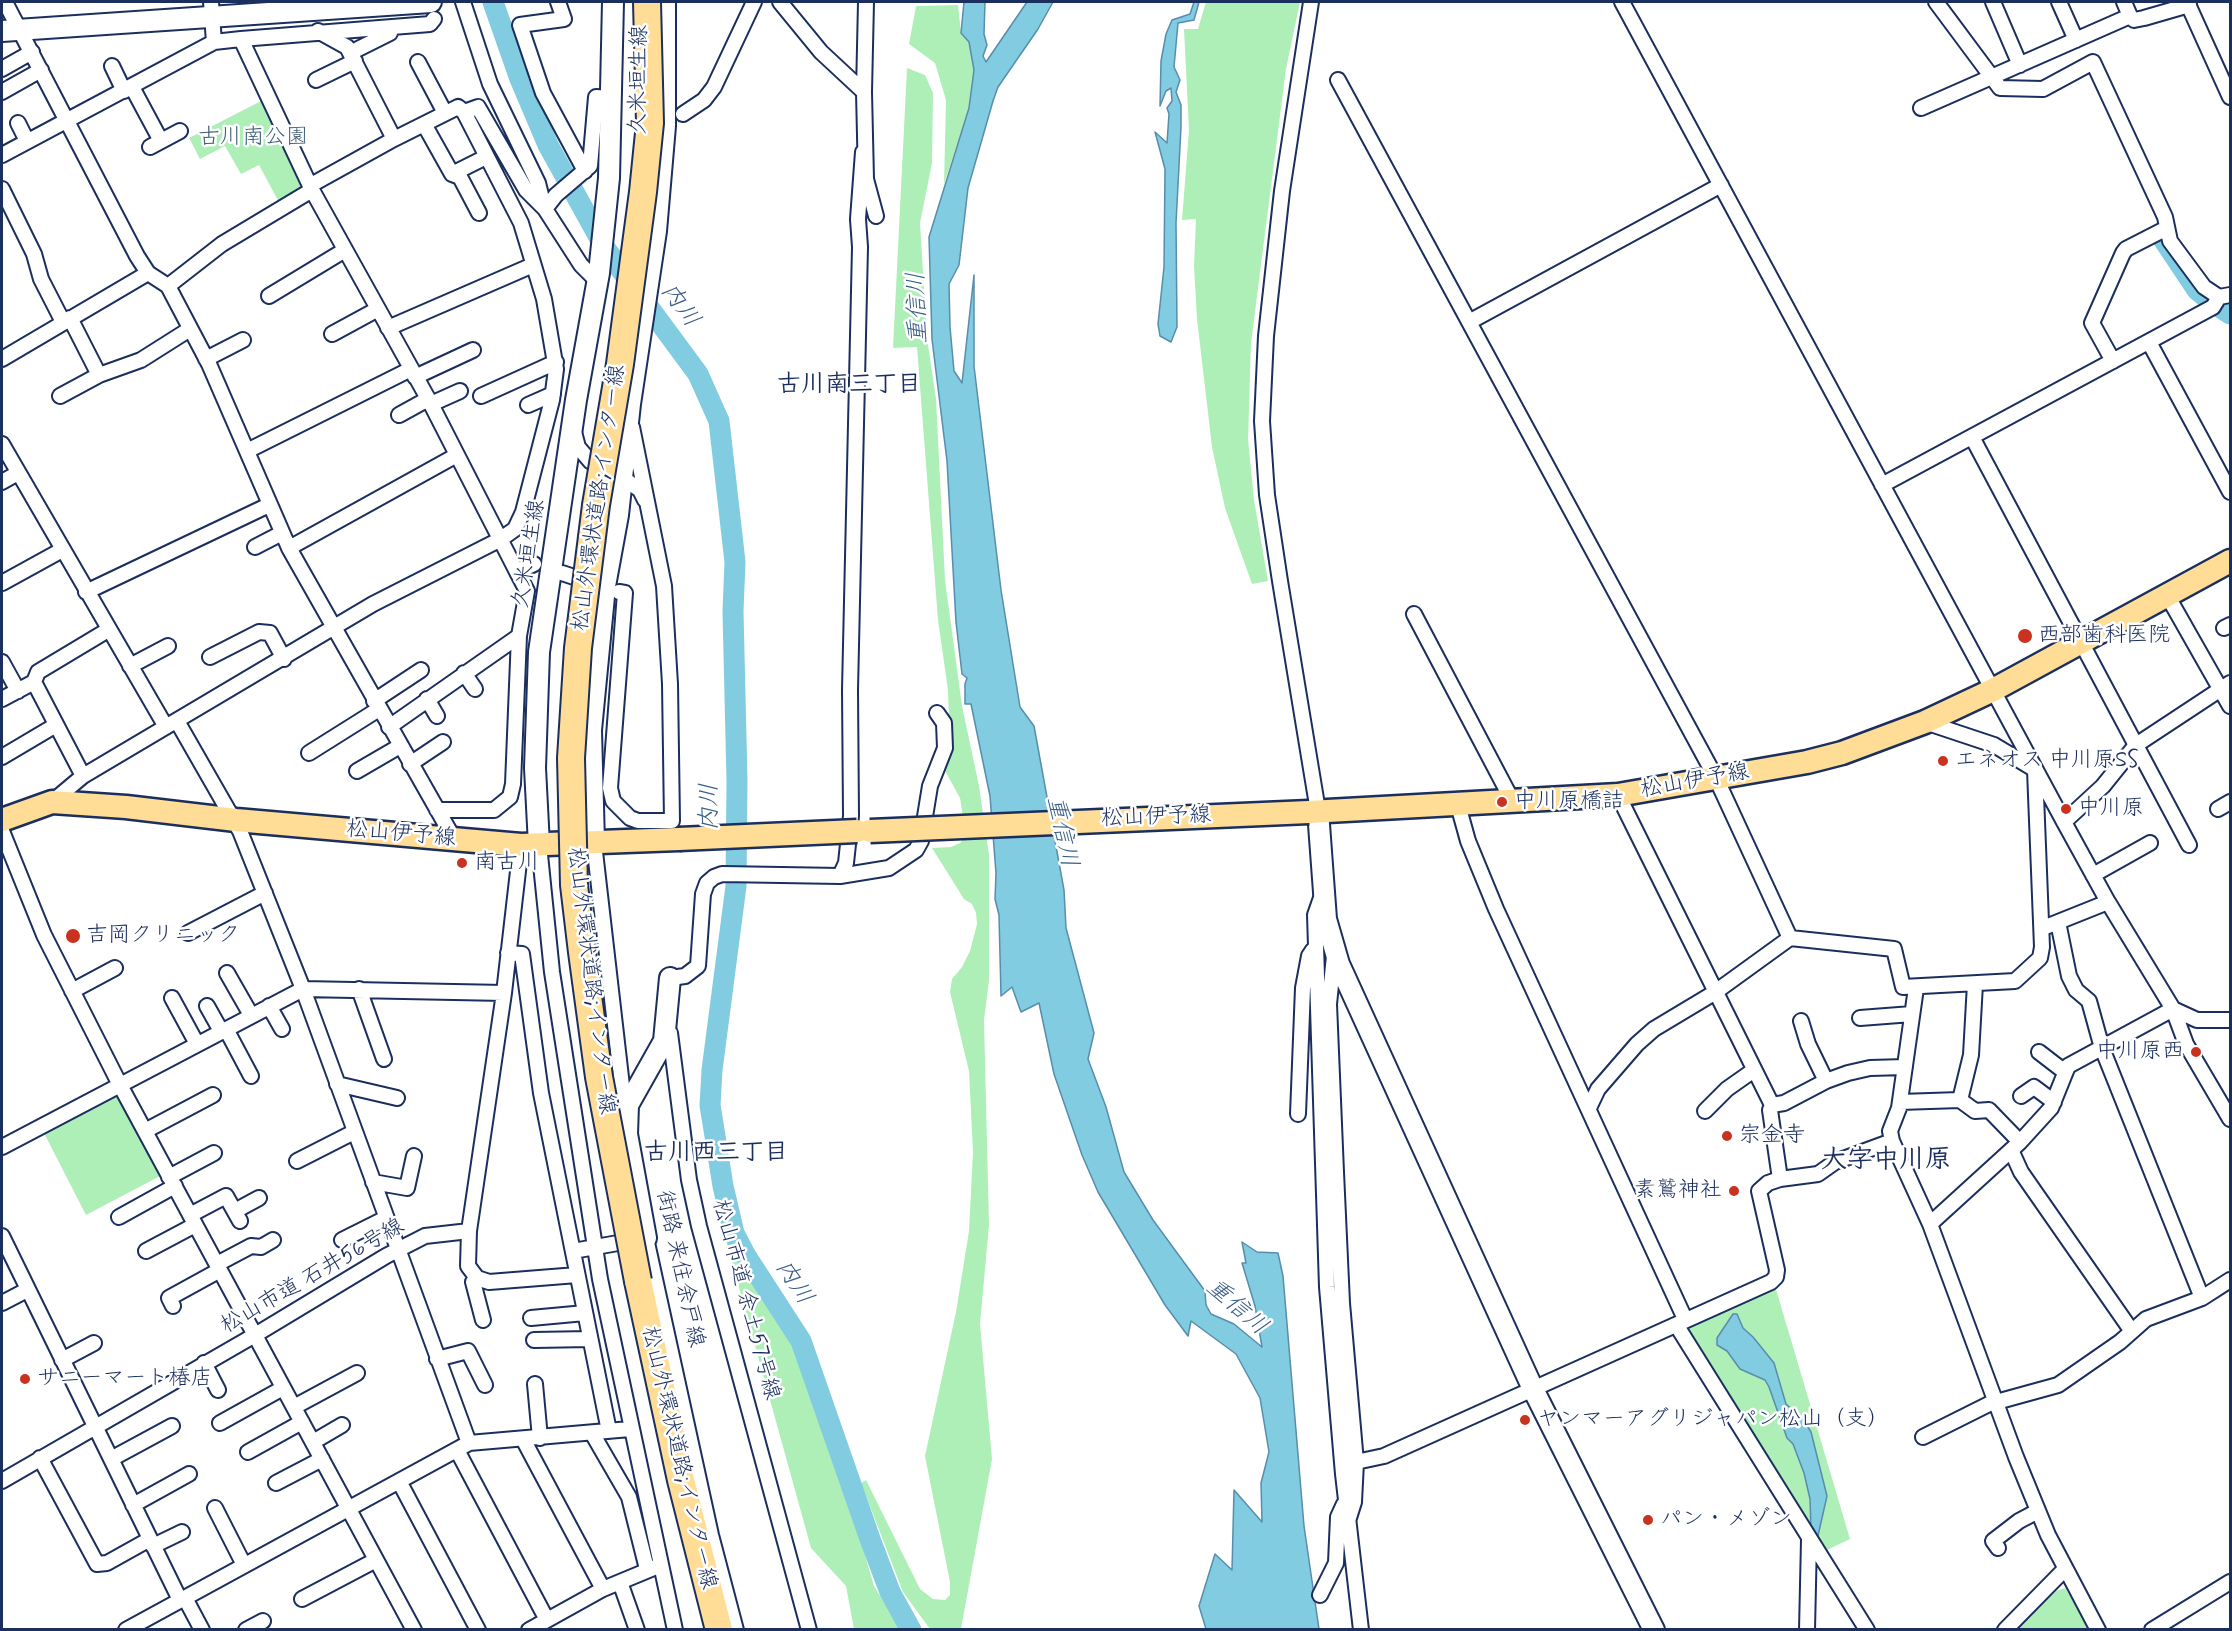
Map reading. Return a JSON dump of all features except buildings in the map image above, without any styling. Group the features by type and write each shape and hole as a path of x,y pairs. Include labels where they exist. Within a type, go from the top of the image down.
{"highway":[{"name":"松山外環状道路;インター線","path":"647,2 650,123 644,192 620,364 594,516 578,648 571,758 574,885 599,1077 638,1281 681,1480 719,1629"}],"main road":[{"name":"久米垣生線","path":"530,845 539,652 572,427 598,277 609,178 612,2"},
{"name":"久米垣生線","path":"630,404 656,231 665,126 665,2"},
{"path":"11,30 212,9 432,10"},
{"path":"594,843 591,730 605,586 630,404"},
{"name":"松山伊予線","path":"2,820 52,802 530,845 1458,805 1618,795 1842,753 1925,722 1993,690 2230,561"},
{"path":"1314,811 1324,890 1325,949 1533,1389 1654,1629"},
{"name":"松山市道 余土57号線","path":"668,1013 670,978"},
{"path":"627,1134 628,1105 664,1041 668,1013"},
{"name":"街路 来住余戸線","path":"627,1134 646,1238"}],"street":[{"path":"5,2 11,30 32,52 148,273 168,286 206,359 289,548 333,630 454,839"},
{"path":"463,2 490,84 538,183 545,209"},
{"path":"558,2 564,19 520,25 543,93 584,172"},
{"path":"683,114 704,100 714,87 754,2"},
{"path":"780,2 821,52 864,92"},
{"path":"840,876 846,862 851,816 850,690 860,247 858,219 863,152 866,2"},
{"path":"1311,2 1281,202 1266,336 1262,421 1267,495 1314,811"},
{"path":"1622,2 2064,822 2108,902 2173,1009 2186,1044 2230,1119"},
{"path":"1882,485 2213,307 2225,296 2196,279 2170,241 2165,217 2093,62 2043,89 2000,88 1936,2"},
{"path":"1993,2 2020,64"},
{"path":"2059,2 2076,40"},
{"path":"2124,2 2134,20 2188,3 2230,97"},
{"path":"212,9 214,42"},
{"path":"2,155 214,42 318,31 430,24 432,10"},
{"path":"1921,108 2130,16"},
{"path":"318,31 347,47 394,139"},
{"path":"315,80 390,33"},
{"path":"241,39 312,188 429,402 526,591 519,636 513,784 510,797 494,810 437,810"},
{"path":"2,69 32,52"},
{"path":"418,62 445,113"},
{"path":"112,66 128,89 155,144 180,130"},
{"path":"2,92 41,70"},
{"path":"1338,80 1716,778 1790,938"},
{"path":"545,209 556,195 590,166 596,97 612,98"},
{"path":"168,286 222,244 312,188 394,139 458,107 468,110 478,107 526,190 545,209 581,265 598,277"},
{"path":"52,802 83,776 333,630 373,604 501,539 515,529 523,512 553,394 556,362 544,299 521,223 486,157 468,110"},
{"path":"18,123 27,141"},
{"path":"424,124 452,174 460,177 479,213"},
{"path":"863,152 866,179 876,216"},
{"path":"452,174 486,157"},
{"path":"1469,321 1721,185"},
{"path":"2,189 34,254 40,279 99,375"},
{"path":"2113,361 2092,323 2126,249 2167,228"},
{"path":"269,296 345,250"},
{"path":"388,328 533,265"},
{"path":"2,356 148,273"},
{"path":"332,334 378,309"},
{"path":"60,396 99,375 141,360 190,329"},
{"path":"206,359 243,340"},
{"path":"2149,342 2230,492"},
{"path":"247,451 413,373 473,350"},
{"path":"481,396 556,362"},
{"path":"399,415 460,391"},
{"path":"528,405 553,394"},
{"path":"619,592 625,593 615,689 610,788 613,801 630,818 638,821 672,821 670,684 664,586 651,510 633,435 630,404"},
{"path":"572,427 578,447 590,461 640,490 651,510"},
{"path":"1972,437 2189,845"},
{"path":"2,444 130,666 236,820 303,988 437,1359 463,1446 547,1620"},
{"path":"289,548 457,455"},
{"path":"2,482 18,472"},
{"path":"86,592 269,504"},
{"path":"255,547 282,533"},
{"path":"2,583 62,550"},
{"path":"517,572 534,564"},
{"path":"562,573 597,585"},
{"path":"2167,595 2226,686 2230,706"},
{"path":"1414,614 1514,802"},
{"path":"2,699 34,682 38,672 108,630"},
{"path":"210,657 259,632 270,633 284,659"},
{"path":"389,727 519,636"},
{"path":"130,666 168,646"},
{"path":"2,662 18,691"},
{"path":"309,753 421,670"},
{"path":"464,673 475,689"},
{"path":"34,682 83,776"},
{"path":"2064,822 2103,786 2136,745 2226,686"},
{"path":"427,699 437,716"},
{"path":"670,978 685,976 698,966 703,894 707,883 714,877 722,874 840,876 889,868 916,850 921,841 930,786 945,748 944,723 937,713"},
{"path":"1925,722 1994,746 2036,770"},
{"path":"2,757 56,725"},
{"path":"410,764 443,742"},
{"path":"357,771 400,746"},
{"path":"1589,1108 1598,1089 1637,1044 1654,1029 1714,993 1790,938 1894,949 1903,987 2015,981 2040,958 2043,928 2037,880 2036,770"},
{"path":"1618,795 1714,993 1772,1105 1770,1110 1780,1179"},
{"path":"2218,809 2230,802"},
{"path":"1458,805 1467,841 1496,909 1589,1108 1681,1323 1809,1540 1867,1629"},
{"path":"2,831 44,935 120,1085 414,1629"},
{"name":"街路 来住余戸線","path":"594,843 627,1134"},
{"path":"2093,875 2150,843"},
{"path":"530,845 508,953 469,1231 468,1266 477,1278 489,1282 577,1275"},
{"path":"530,845 595,1248 630,1429 675,1629"},
{"path":"188,933 265,893"},
{"path":"2043,928 2108,902"},
{"path":"2058,922 2069,976 2076,990 2089,1001 2102,1048 2202,1298"},
{"path":"1298,1114 1303,988 1309,956 1325,949"},
{"path":"1325,949 1342,1303 1356,1462 1354,1502 1348,1521"},
{"path":"1325,949 1327,1287 1346,1501 1361,1629"},
{"path":"508,953 522,954 542,1093 609,1431"},
{"path":"72,991 115,968"},
{"path":"227,973 251,1016"},
{"path":"1960,1100 1971,1055 1975,984"},
{"path":"1916,987 1900,1102 1890,1131 1892,1141 1930,1224 2038,1511 2064,1570 2098,1629"},
{"path":"2,1148 303,988 504,993"},
{"path":"359,989 384,1059"},
{"path":"172,998 197,1044"},
{"path":"207,1006 251,1076"},
{"path":"269,1006 282,1029"},
{"path":"2173,1009 2197,1020 2230,1020"},
{"path":"1930,1224 2016,1146 2051,1108 2065,1072 2076,1061 2173,1009"},
{"name":"松山市道 余土57号線","path":"668,1013 689,1180 699,1226 809,1629"},
{"path":"1860,1018 1912,1014"},
{"path":"1801,1021 1808,1044 1826,1081"},
{"path":"2039,1052 2065,1072"},
{"path":"1772,1105 1784,1103 1826,1081 1870,1068 1905,1067"},
{"path":"1705,1111 1727,1089 1754,1070"},
{"path":"337,1084 397,1098"},
{"path":"2021,1096 2034,1087 2054,1102"},
{"path":"145,1131 213,1095"},
{"path":"1900,1102 1960,1100 1976,1111 1989,1110 2016,1146 2021,1172 2131,1330"},
{"path":"297,1161 354,1131"},
{"path":"1356,1462 1384,1456 1771,1282 1776,1277 1759,1197 1763,1186 1780,1179 1818,1174 1835,1162 1892,1141"},
{"path":"119,1217 214,1153"},
{"path":"373,1182 407,1188 414,1156"},
{"path":"146,1251 226,1196 238,1216 259,1199"},
{"path":"342,1240 386,1218"},
{"name":"松山市道 石井56号線","path":"2,1481 398,1250 425,1236 469,1231"},
{"path":"2,1236 152,1543 182,1599 202,1629"},
{"path":"573,1251 646,1238"},
{"name":"街路 来住余戸線","path":"646,1238 711,1535 736,1629"},
{"path":"173,1306 169,1298 251,1246 261,1246 273,1240"},
{"path":"477,1278 472,1282 483,1320"},
{"path":"1923,1437 1997,1402 2058,1385 2120,1342 2146,1319 2202,1298 2230,1280"},
{"path":"2,1303 27,1290"},
{"path":"531,1317 585,1313"},
{"path":"534,1340 590,1339"},
{"path":"62,1360 94,1343"},
{"path":"437,1359 468,1351 485,1385"},
{"path":"204,1364 218,1390"},
{"path":"294,1407 357,1373"},
{"path":"535,1384 540,1438"},
{"path":"220,1423 283,1388"},
{"path":"248,1452 302,1422"},
{"path":"313,1442 342,1425"},
{"path":"111,1459 172,1426"},
{"path":"126,1629 463,1446 630,1429"},
{"path":"592,1433 629,1497 647,1569"},
{"path":"523,1439 603,1589"},
{"path":"40,1458 97,1564 107,1563 182,1532"},
{"path":"276,1483 322,1459"},
{"path":"133,1505 189,1474"},
{"path":"399,1480 478,1629"},
{"path":"1320,1595 1336,1563 1338,1517 1346,1501"},
{"path":"215,1508 244,1565"},
{"path":"1998,1548 1993,1541 2019,1521 2038,1511"},
{"path":"1807,1629 1809,1540"},
{"path":"302,1599 376,1560"},
{"path":"529,1629 603,1589 647,1569 661,1566"},
{"path":"2005,1629 2064,1570"},
{"path":"620,1581 637,1629"},
{"path":"2152,1629 2230,1582"},
{"path":"246,1629 263,1621"}],"green space":[{"path":"1206,2 1300,2 1286,69 1251,343 1248,439 1254,500 1268,581 1252,584 1225,508 1212,447 1197,319 1194,266 1196,219 1182,220 1189,130 1184,29 1198,29"},
{"path":"958,5 961,33 969,42 974,70 969,108 944,184 946,100 935,63 909,44 916,6"},
{"path":"907,68 925,75 933,93 932,163 920,223 927,338 936,399 945,580 962,706 979,786 989,855 989,981 984,1020 989,1225 980,1324 992,1459 961,1629 930,1629 903,1592 861,1483 866,1480 920,1589 933,1599 945,1600 950,1595 950,1582 925,1456 956,1312 969,1231 973,1152 969,1071 950,992 952,979 962,967 970,951 977,924 972,904 964,899 932,848 951,847 960,843 966,836 960,798 943,767 950,750 948,690 938,620 917,347 893,348"},
{"name":"古川南公園","path":"265,99 307,188 280,204 259,165 241,174 225,146 200,159 189,138"},
{"path":"118,1093 162,1175 86,1215 44,1133"},
{"path":"725,1237 777,1320 797,1344 839,1467 874,1586 901,1629 854,1629 846,1586 811,1548"},
{"path":"1775,1286 1850,1539 1821,1553 1689,1336 1690,1326 1694,1320"},
{"path":"2065,1588 2090,1629 2016,1629 2056,1591"}],"water":[{"path":"964,2 985,2 984,34 987,45 983,56 986,62 1027,2 1053,2 1038,29 998,87 993,101 968,188 959,265 949,284 950,327 954,371 962,383 974,275 974,366 1001,590 1020,707 1034,726 1064,890 1066,928 1094,1033 1088,1059 1106,1107 1124,1172 1153,1220 1205,1291 1206,1305 1211,1314 1234,1324 1262,1347 1255,1306 1242,1263 1246,1263 1242,1242 1257,1252 1278,1253 1283,1276 1304,1526 1319,1629 1206,1629 1199,1606 1215,1554 1232,1570 1234,1490 1262,1522 1261,1483 1269,1452 1260,1398 1236,1354 1191,1321 1188,1336 1165,1305 1098,1192 1082,1155 1054,1074 1039,1003 1021,1012 1012,987 1001,996 999,915 995,899 996,873 990,796 971,704 965,704 967,678 962,674 956,622 947,461 932,339 929,237 969,108 974,70 969,42 961,33"},
{"path":"1194,2 1199,2 1194,20 1178,23 1174,67 1180,80 1176,92 1181,105 1181,127 1176,223 1177,327 1171,342 1160,336 1158,324 1164,267 1165,169 1155,132 1167,143 1169,114 1167,108 1172,101 1171,88 1166,91 1160,106 1161,61 1166,34 1172,20 1190,14"},
{"path":"1733,1314 1737,1314 1743,1328 1774,1363 1786,1404 1803,1419 1811,1432 1827,1496 1817,1540 1811,1529 1810,1499 1804,1473 1793,1444 1787,1438 1769,1387 1765,1380 1740,1369 1727,1351 1717,1345 1717,1338"}],"waterway":[{"name":"内川","path":"493,2 520,79 548,145 605,248 698,374 719,421 735,562 733,611 737,781 736,886 712,1070 710,1105 723,1186 734,1233 746,1256 801,1341 890,1592 911,1630"},
{"path":"2161,236 2197,290 2214,304"},
{"path":"2218,306 2230,314"}],"place":[{"name":"西部歯科医院","path":"2025,636"},
{"name":"エネオス 中川原SS","path":"1943,761"},
{"name":"中川原橋詰","path":"1502,802"},
{"name":"中川原","path":"2066,809"},
{"name":"南古川","path":"462,863"},
{"name":"吉岡クリニック","path":"73,936"},
{"name":"中川原西","path":"2196,1052"},
{"name":"宗金寺","path":"1727,1136"},
{"name":"素鷲神社","path":"1734,1191"},
{"name":"サニーマート椿店","path":"25,1379"},
{"name":"ヤンマーアグリジャパン松山（支）","path":"1525,1420"},
{"name":"パン・メゾン","path":"1648,1520"}],"district":[{"name":"古川南三丁目","path":"849,386"},
{"name":"古川西三丁目","path":"716,1154"},
{"name":"大字中川原","path":"1886,1162"}],"water label":[{"name":"重信川","path":"919,308"},
{"name":"重信川","path":"1061,832"},
{"name":"重信川","path":"1236,1308"}]}
